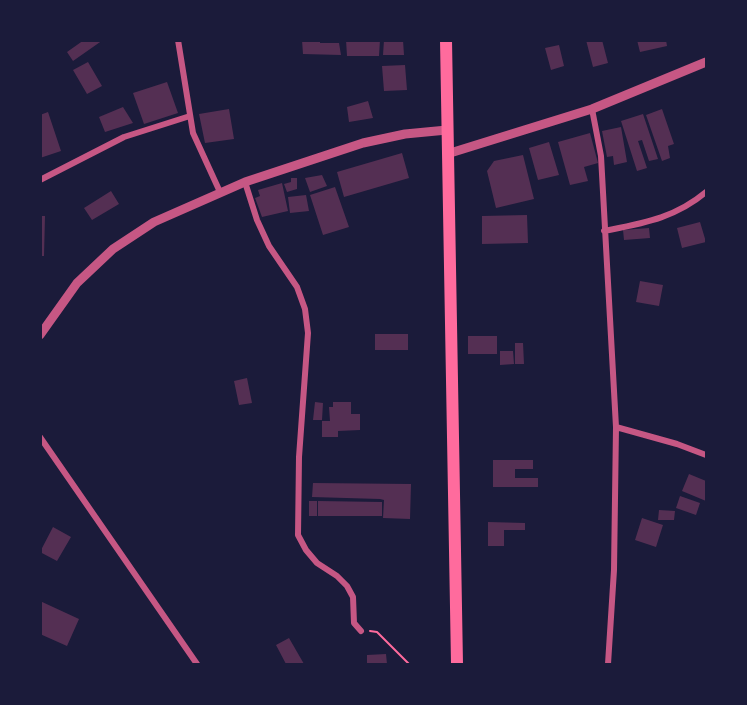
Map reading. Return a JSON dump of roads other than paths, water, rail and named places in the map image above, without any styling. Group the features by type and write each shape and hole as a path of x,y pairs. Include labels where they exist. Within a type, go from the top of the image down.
{"main road":[{"path":"447,40 447,154 457,664"}],"street":[{"path":"178,40 193,133 220,192"},
{"path":"447,154 592,109 706,62"},
{"path":"592,109 601,156 616,427 614,570 608,664"},
{"path":"40,180 124,136 190,116"},
{"path":"40,335 77,283 112,249 154,222 245,182 363,143 405,134 447,130"},
{"path":"245,182 257,220 269,246 297,287 305,309 308,333 299,457 298,535 306,550 317,562 348,586 353,597 354,623 361,631"},
{"path":"604,231 648,223 689,206 706,192"},
{"path":"616,427 677,444 706,455"},
{"path":"40,437 197,664"}]}
